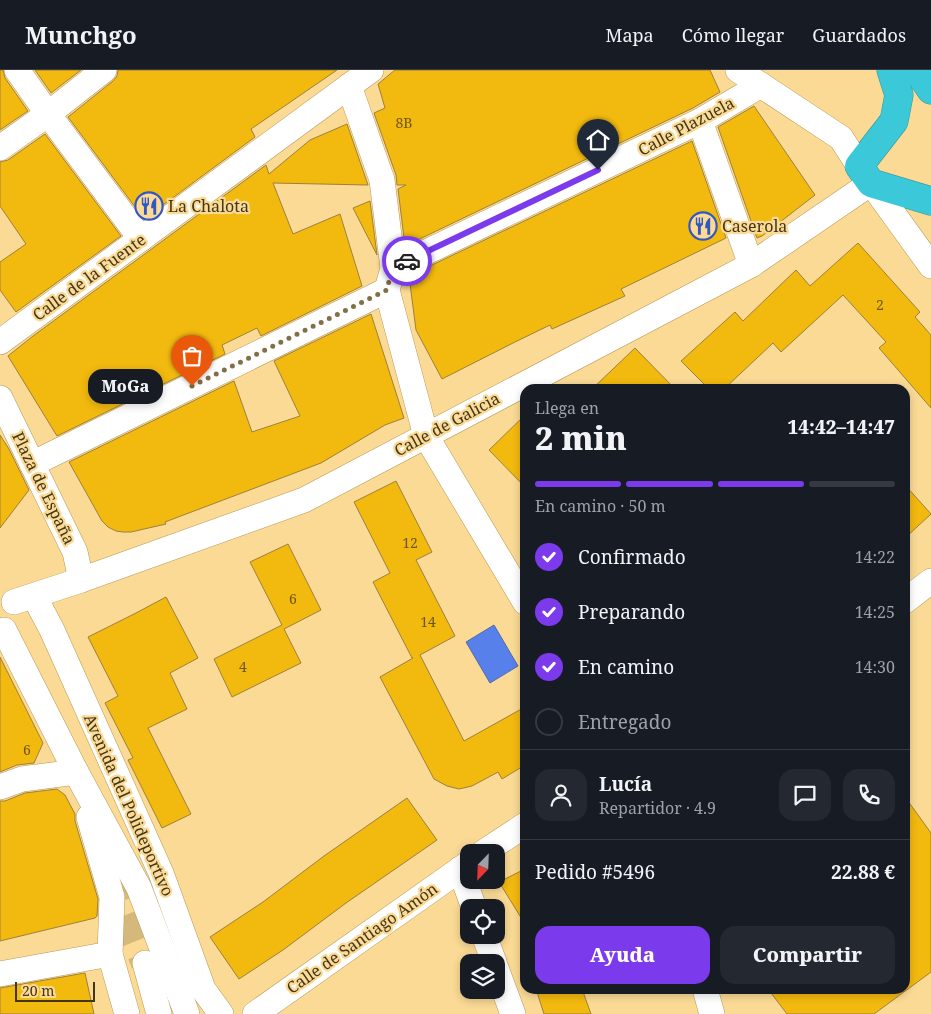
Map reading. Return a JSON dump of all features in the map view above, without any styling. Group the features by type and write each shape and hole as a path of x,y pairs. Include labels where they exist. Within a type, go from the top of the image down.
{"highway":[{"path":"891,70 899,95 894,121 865,174 931,201"},
{"path":"917,70 931,90"}],"street":[{"path":"17,70 141,239"},
{"path":"0,148 48,114 104,70"},
{"name":"Calle de la Fuente","path":"0,342 371,70"},
{"path":"738,70 841,138 931,266"},
{"name":"Calle Plazuela","path":"32,464 700,121 761,84"},
{"path":"349,86 382,180 390,279 426,436 520,594"},
{"path":"700,121 751,265"},
{"name":"Calle de Galicia","path":"525,384 751,265 865,174"},
{"name":"Calle de Galicia","path":"16,596 82,580 304,500 520,387"},
{"name":"Plaza de España","path":"0,398 74,552 82,580"},
{"path":"910,596 931,581"},
{"path":"2,630 11,625 15,618 16,596"},
{"name":"Avenida del Polideportivo","path":"16,596 52,630 161,873 203,989 221,1014"},
{"name":"Avenida del Polideportivo","path":"2,630 76,772 140,888 186,1014"},
{"path":"0,787 22,779 76,772"},
{"name":"Avenida del Polideportivo","path":"76,772 112,897 110,954 127,1014"},
{"path":"496,844 520,827"},
{"name":"Calle de Santiago Amón","path":"255,1014 460,870"},
{"path":"0,974 110,954"},
{"path":"145,963 159,1014"},
{"path":"505,992 513,1014"},
{"path":"706,994 712,1014"}],"water":[{"path":"494,625 518,666 490,683 466,642"}],"building":[{"path":"0,70 3,70 5,78 28,111 0,130"},
{"path":"35,70 81,70 51,93"},
{"path":"118,70 337,70 251,129 255,137 144,219 68,117 113,81 117,76"},
{"path":"395,70 710,70 720,92 693,108 405,246 398,189 406,185 397,185 396,175 374,113 385,108 378,84"},
{"path":"754,106 815,195 757,238 718,127"},
{"path":"347,124 368,185 273,183 293,234 340,214 362,286 261,336 257,328 222,345 225,354 57,436 8,356 266,165 269,174 310,140"},
{"path":"45,134 121,236 16,312 0,290 0,262 26,244 0,206 0,162 8,160"},
{"path":"692,141 726,238 621,289 625,296 552,329 550,325 442,379 416,330 409,276"},
{"path":"370,201 377,255 353,208"},
{"path":"858,243 920,312 915,317 931,335 931,408 879,348 886,342 843,295 781,352 773,343 729,384 704,384 681,361 735,312 743,321 796,270 810,286"},
{"path":"371,314 404,418 385,425 321,463 165,522 166,524 123,532 108,527 102,521 69,462 234,381 252,432 300,416 274,361"},
{"path":"635,348 670,384 597,384"},
{"path":"520,420 520,482 489,450"},
{"path":"0,435 29,490 0,528"},
{"path":"396,481 432,552 416,560 455,636 420,655 464,741 520,710 520,768 502,779 498,772 472,786 459,789 447,786 434,779 380,677 413,658 373,582 390,573 354,502"},
{"path":"910,491 931,514 910,533"},
{"path":"288,544 321,610 284,629 301,663 232,697 214,659 282,625 250,562"},
{"path":"166,597 198,658 170,673 187,709 148,728 191,814 162,828 128,760 133,758 105,703 118,696 88,637"},
{"path":"0,657 43,743 34,763 17,765 0,772"},
{"path":"57,789 65,795 75,814 75,821 98,899 97,916 0,941 0,801 5,801 25,793"},
{"path":"407,798 437,840 346,903 283,950 239,979 210,937 263,902 324,856"},
{"path":"910,804 931,833 931,972 910,987"},
{"path":"520,872 520,916 503,889 505,889 505,879"},
{"path":"85,973 94,1014 0,1014 0,988"},
{"path":"538,994 584,994 591,1014 544,1014"},
{"path":"772,994 901,994 874,1014 787,1014"}],"tunnel":[{"path":"110,876 145,963"}],"way so far":[{"path":"192,386 387,290 392,268 407,261"}],"place":[{"name":"La Chalota","path":"149,206"},
{"name":"Caserola","path":"703,226"},
{"name":"MoGa","path":"192,386"}],"route":[{"path":"407,261 598,170"}]}
